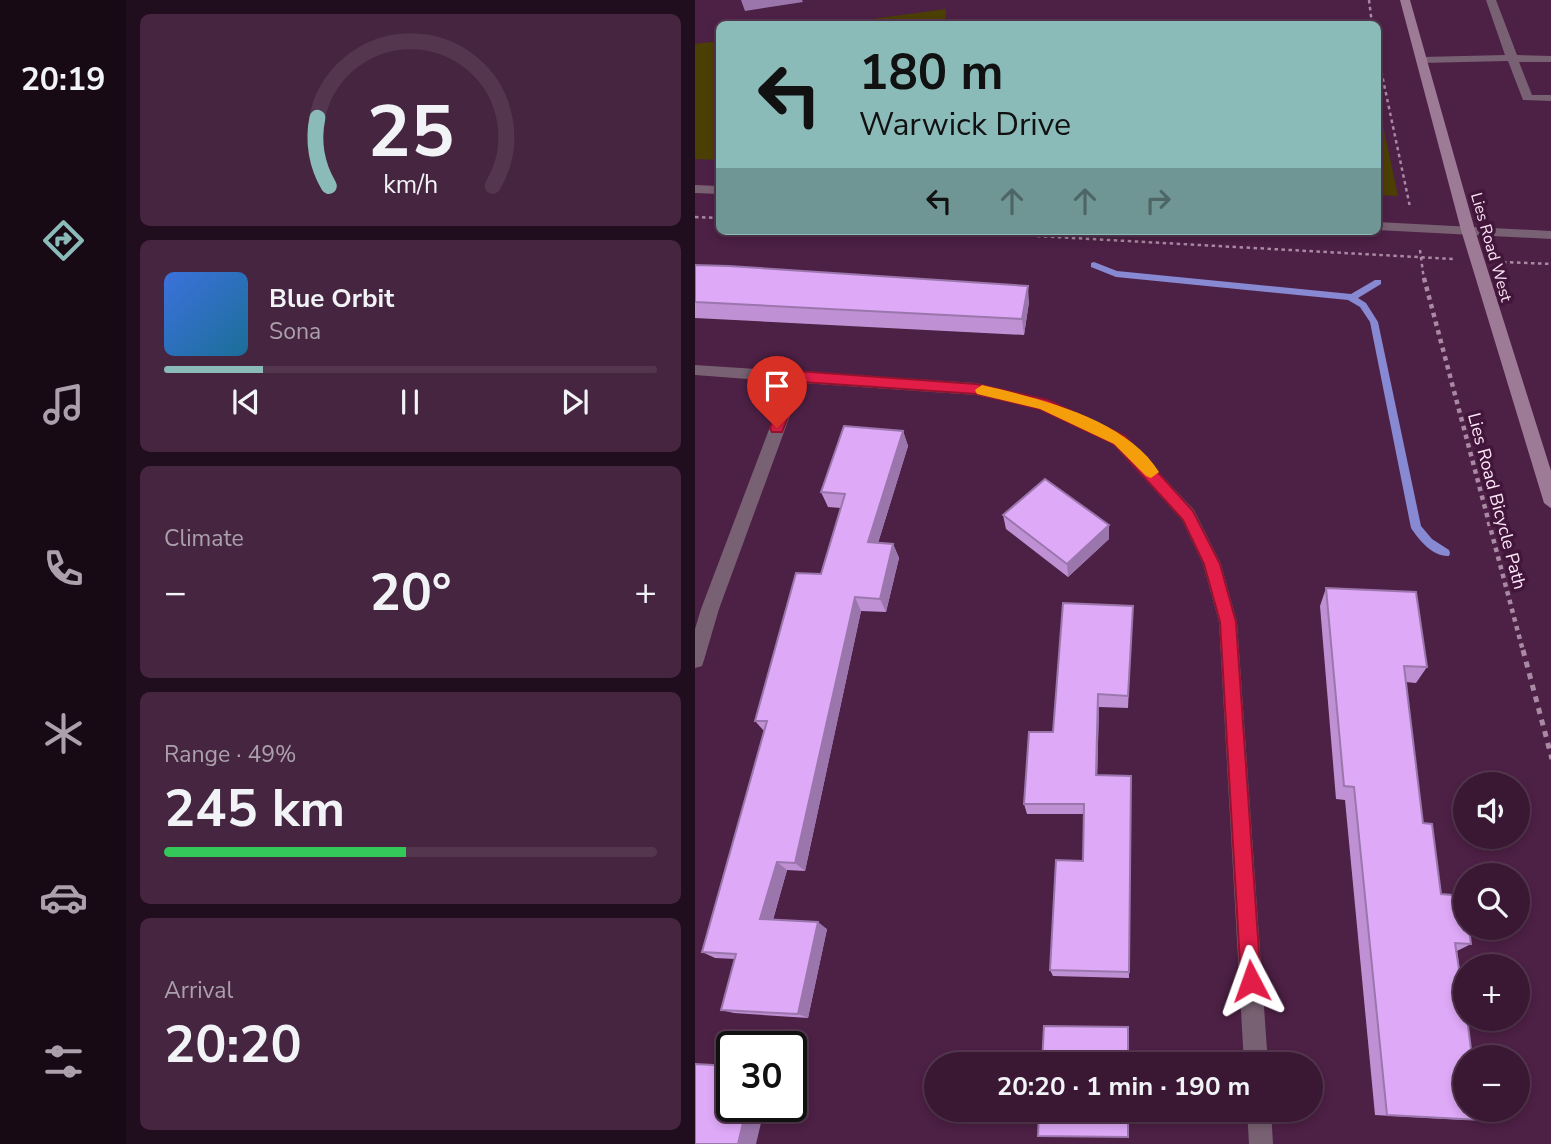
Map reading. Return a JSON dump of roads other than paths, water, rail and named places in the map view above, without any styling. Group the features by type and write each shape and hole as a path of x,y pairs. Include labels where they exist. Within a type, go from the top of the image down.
{"street":[{"name":"Lies Road West","path":"1405,0 1468,230 1551,503"},
{"path":"1491,0 1527,98 1551,98"},
{"path":"1422,60 1551,59"},
{"path":"695,189 716,190"},
{"path":"1381,226 1551,235"},
{"path":"695,370 976,389 1043,404 1120,440 1188,515 1212,564 1228,622 1255,1052"},
{"path":"695,660 710,610 797,376"},
{"path":"1260,1122 1261,1144"}],"waterway":[{"path":"1094,265 1116,274 1350,297 1363,305 1374,322 1416,528 1428,542 1445,553"},
{"path":"1352,298 1378,282"}]}
